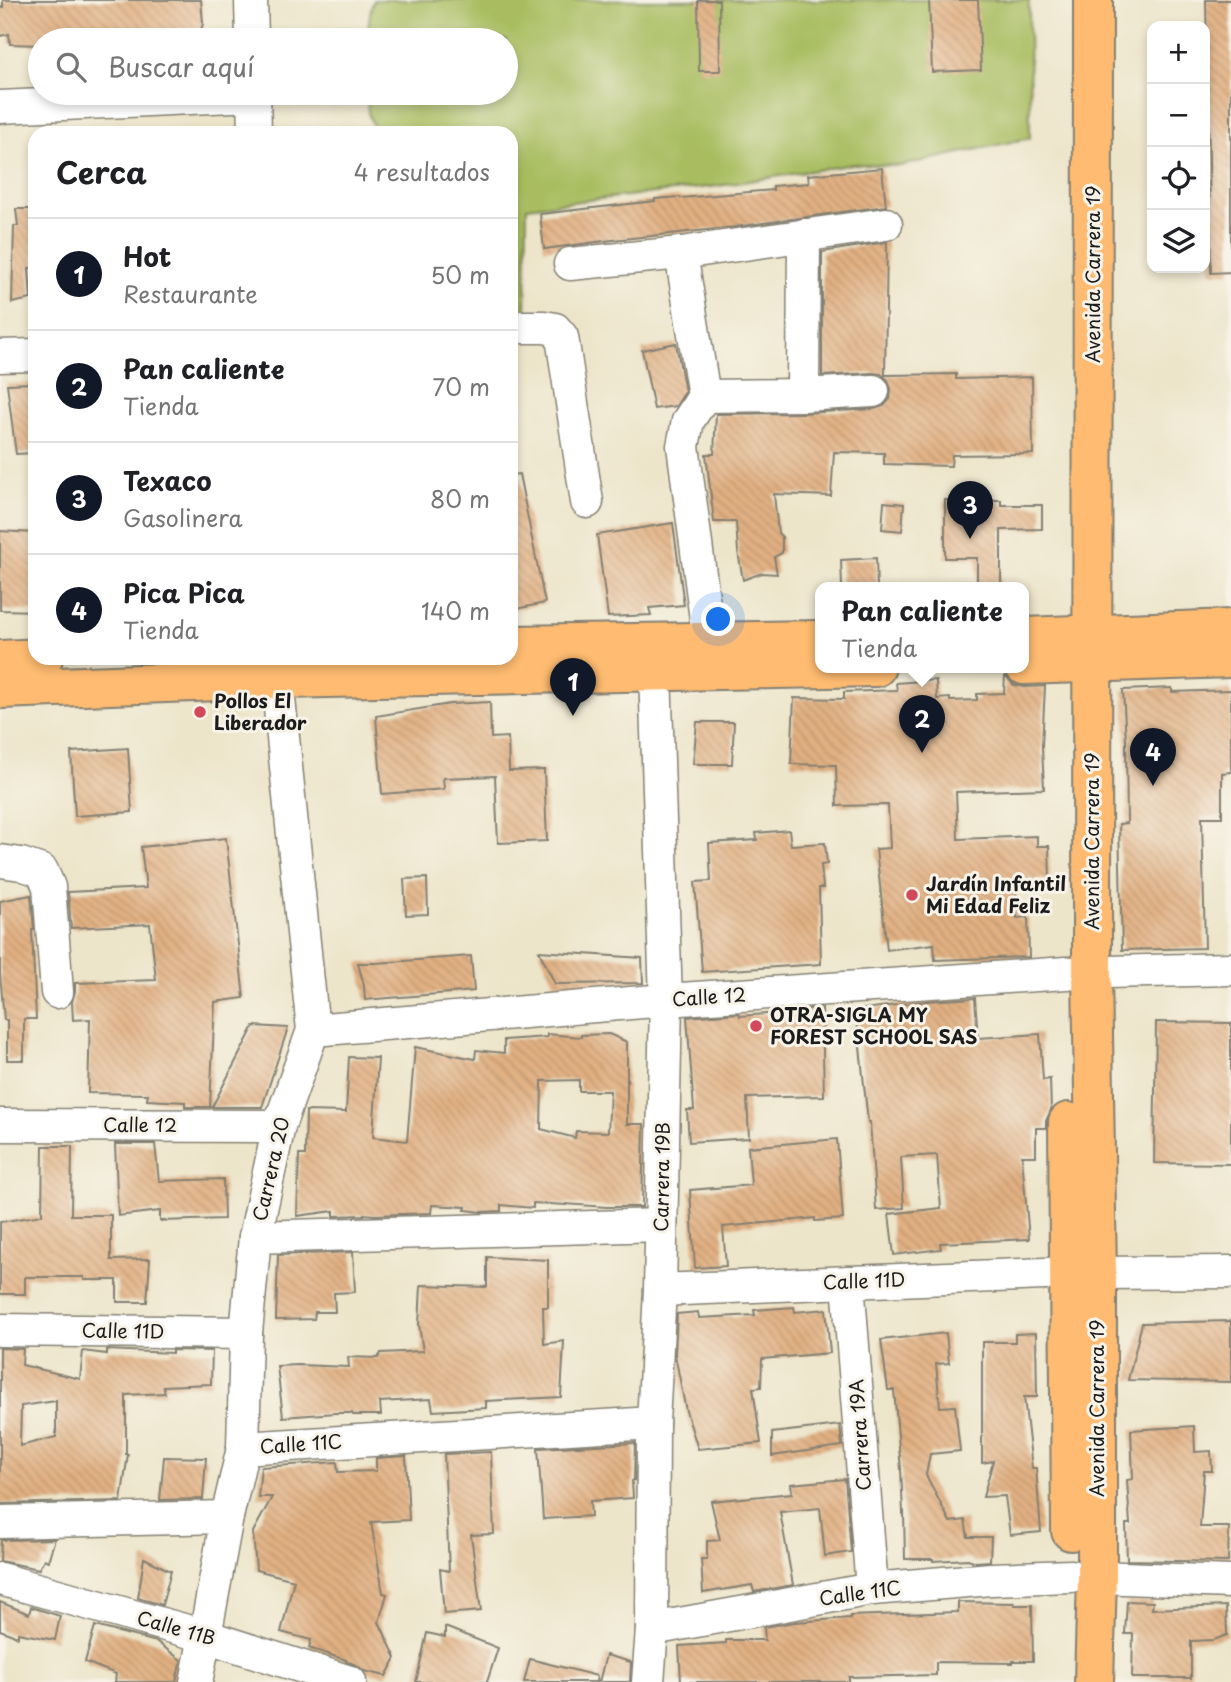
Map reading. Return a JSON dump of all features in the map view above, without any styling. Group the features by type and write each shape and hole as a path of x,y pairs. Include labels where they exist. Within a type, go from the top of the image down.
{"main road":[{"name":"Avenida Carrera 19","path":"1067,0 1080,649"},
{"name":"Avenida Carrera 19","path":"1093,0 1080,649 1079,973 1084,1576 1094,1682"},
{"path":"1029,664 1080,649 1231,629"},
{"path":"1029,637 1080,649 1231,658"},
{"path":"518,645 815,640"},
{"path":"0,660 28,659"},
{"path":"0,689 275,669 655,671 815,668"},
{"name":"Avenida Carrera 19","path":"1069,1682 1084,1576"}],"street":[{"path":"251,0 252,28"},
{"path":"0,107 39,105"},
{"path":"254,105 255,126"},
{"path":"570,264 681,253 886,224"},
{"path":"803,395 804,235"},
{"path":"681,253 704,396 688,421 683,446 709,642"},
{"path":"518,327 555,329 562,337 587,502"},
{"path":"0,356 28,355"},
{"path":"704,396 873,391"},
{"name":"Carrera 20","path":"195,1682 243,1448 246,1333 255,1237 279,1126 313,1030 275,669"},
{"name":"Carrera 19B","path":"648,1682 652,1629 653,1423 660,1290 666,1000 655,671"},
{"path":"0,861 41,871 49,887 57,992"},
{"name":"Calle 12","path":"313,1030 666,1000 1079,973 1231,969"},
{"name":"Calle 12","path":"0,1125 279,1126"},
{"path":"255,1237 661,1225"},
{"name":"Calle 11D","path":"660,1290 1083,1273 1231,1272"},
{"name":"Carrera 19A","path":"848,1282 873,1589"},
{"name":"Calle 11D","path":"0,1330 246,1333"},
{"name":"Calle 11C","path":"243,1448 653,1423"},
{"path":"0,1522 227,1517"},
{"name":"Calle 11C","path":"652,1629 873,1589 990,1579 1084,1576 1231,1582"},
{"name":"Calle 11B","path":"0,1579 205,1636 350,1682"}],"green space":[{"path":"374,0 1029,0 1030,138 900,166 854,164 718,186 527,207 526,313 518,314 518,126 373,126 368,105 518,105 518,28 368,28"}],"building":[{"path":"3,0 201,0 203,23 202,28 28,28 28,45 10,44 9,34 0,36 0,8 3,7"},
{"path":"698,0 719,0 720,71 699,71"},
{"path":"929,0 978,0 981,70 932,72"},
{"path":"1206,0 1231,0 1231,272 1211,273 1210,21 1206,21"},
{"path":"882,168 886,206 544,249 540,214 655,199 773,190 773,186 809,183 808,175"},
{"path":"16,209 28,209 28,300 12,303 14,226 18,226"},
{"path":"887,242 885,375 956,374 956,379 1032,377 1033,454 952,455 951,466 884,464 884,453 834,452 831,496 774,494 778,533 782,537 782,553 774,557 777,574 762,573 743,580 736,522 714,522 706,454 714,454 716,414 804,413 874,409 884,406 890,399 891,389 888,380 881,374 822,376 822,252"},
{"path":"676,343 685,392 676,406 654,409 642,350"},
{"path":"28,383 28,453 16,454 7,384"},
{"path":"518,474 545,603 518,609"},
{"path":"945,500 1001,500 1001,505 1042,505 1042,529 1001,530 1001,582 977,582 977,558 945,558"},
{"path":"884,502 904,504 902,531 882,529"},
{"path":"673,523 684,605 649,608 651,615 608,617 597,535"},
{"path":"0,531 28,533 28,611 0,610"},
{"path":"876,558 877,582 842,582 841,560"},
{"path":"1005,675 1014,685 1045,686 1042,746 1044,789 956,792 958,839 1037,836 1037,846 1049,846 1050,880 1016,881 1017,918 1028,917 1029,957 935,960 934,944 887,950 876,849 890,848 888,805 837,806 836,765 791,764 794,698 844,699 844,692 897,690 896,683 936,680 937,699 977,700 977,694 1004,693"},
{"path":"1172,688 1172,692 1231,690 1231,772 1222,773 1222,817 1202,817 1205,948 1122,950 1119,824 1127,823 1123,690"},
{"path":"490,702 491,738 508,737 509,771 544,770 547,841 498,843 495,776 443,778 444,789 382,794 376,716 450,704"},
{"path":"697,722 734,722 732,764 693,764"},
{"path":"128,748 132,812 75,816 71,752"},
{"path":"789,830 791,845 825,843 827,864 821,865 823,888 819,888 821,964 702,972 695,882 711,881 709,843 757,840 756,833"},
{"path":"226,838 244,998 215,1002 210,1107 185,1107 185,1102 147,1100 148,1094 88,1093 90,1019 73,1020 75,983 156,980 150,924 71,928 68,892 146,888 141,847"},
{"path":"427,878 428,914 406,915 404,879"},
{"path":"31,895 36,1019 24,1019 24,1060 7,1060 7,1020 4,1020 0,973 0,901"},
{"path":"539,951 642,958 643,983 555,984"},
{"path":"471,956 474,991 365,1000 358,963"},
{"path":"975,998 978,1038 1040,1034 1043,1080 1050,1079 1051,1110 1046,1128 1036,1128 1036,1156 1022,1156 1029,1239 940,1243 941,1249 894,1255 889,1214 941,1208 937,1155 901,1157 904,1208 876,1210 870,1122 856,1010"},
{"path":"822,1008 824,1096 747,1098 749,1138 689,1142 687,1110 694,1110 687,1017 739,1013 740,1016"},
{"path":"1156,1022 1231,1023 1231,1164 1154,1163"},
{"path":"254,1026 288,1028 262,1107 212,1107"},
{"path":"547,1034 581,1037 609,1034 627,1042 627,1124 644,1124 642,1207 533,1203 533,1208 501,1205 501,1211 482,1212 465,1210 466,1207 432,1205 431,1213 334,1216 334,1211 297,1216 299,1155 305,1155 306,1111 346,1112 349,1057 378,1058 373,1137 407,1141 415,1047 475,1059 476,1050 504,1053 504,1040 547,1037","holes":["579,1080 579,1091 610,1091 608,1132 576,1131 575,1138 541,1129 542,1081"]},
{"path":"837,1139 843,1219 815,1221 815,1218 723,1227 726,1266 695,1268 690,1190 751,1185 748,1147"},
{"path":"115,1144 155,1144 159,1181 223,1179 224,1219 160,1221 160,1211 118,1216"},
{"path":"43,1146 72,1146 71,1215 111,1215 111,1260 150,1259 147,1302 117,1302 117,1280 84,1280 84,1277 25,1277 25,1294 0,1294 0,1222 42,1215"},
{"path":"353,1252 355,1292 334,1293 335,1312 315,1312 314,1319 276,1320 278,1255"},
{"path":"487,1257 548,1260 548,1307 543,1307 544,1344 564,1341 561,1397 486,1401 486,1408 433,1411 431,1399 380,1402 381,1415 336,1413 283,1417 277,1366 349,1367 348,1357 378,1358 381,1353 423,1351 419,1325 421,1285 487,1287"},
{"path":"794,1307 795,1312 826,1309 830,1353 762,1359 761,1387 753,1388 761,1443 698,1449 686,1411 675,1355 677,1314 698,1312 699,1318 755,1315 754,1310"},
{"path":"1231,1321 1231,1382 1128,1380 1142,1323"},
{"path":"946,1333 949,1363 936,1364 940,1407 955,1406 960,1451 930,1454 926,1475 950,1522 965,1520 968,1537 991,1537 990,1561 905,1559 894,1390 888,1390 881,1340"},
{"path":"1036,1333 1037,1397 1024,1397 1032,1468 1036,1468 1041,1532 1010,1535 1005,1496 983,1497 993,1461 982,1463 982,1342 1015,1342 1015,1334"},
{"path":"0,1348 23,1349 22,1365 80,1379 83,1351 107,1354 107,1350 172,1353 172,1350 212,1351 211,1384 163,1386 165,1393 126,1395 128,1454 121,1501 0,1504","holes":["56,1401 56,1437 20,1446 21,1406"]},
{"path":"840,1425 842,1446 772,1456 772,1433"},
{"path":"1194,1426 1195,1452 1211,1451 1212,1471 1204,1471 1200,1527 1229,1527 1228,1562 1127,1560 1126,1524 1130,1524 1127,1480 1133,1479 1131,1430"},
{"path":"635,1443 633,1498 590,1501 591,1516 543,1519 538,1448"},
{"path":"491,1452 494,1534 471,1535 481,1611 444,1614 440,1569 449,1571 444,1454"},
{"path":"406,1456 409,1520 371,1522 383,1593 387,1594 379,1622 396,1658 386,1676 364,1671 346,1660 309,1648 311,1640 281,1632 294,1580 256,1570 253,1532 272,1497 258,1497 261,1467 337,1462 338,1472 376,1471 376,1458"},
{"path":"164,1457 206,1458 203,1499 160,1500"},
{"path":"845,1479 851,1552 825,1556 820,1508 780,1512 793,1585 754,1592 752,1585 703,1593 701,1559 707,1559 707,1541 720,1540 711,1501 792,1493 791,1484"},
{"path":"55,1539 48,1561 44,1559 39,1569 0,1561 1,1540"},
{"path":"144,1558 171,1571 162,1605 138,1598"},
{"path":"1127,1601 1153,1602 1152,1609 1226,1606 1227,1635 1214,1640 1191,1641 1191,1678 1132,1678 1133,1634 1125,1634"},
{"path":"0,1602 29,1614 31,1607 60,1616 55,1640 18,1633 18,1637 0,1630"},
{"path":"958,1602 1032,1605 1033,1661 936,1662 936,1675 849,1677 849,1682 681,1682 679,1646 726,1643 726,1640 765,1640 764,1627 795,1622 850,1616 958,1612"},
{"path":"95,1626 157,1642 181,1660 176,1682 115,1682 116,1674 85,1662"},
{"path":"445,1627 498,1648 487,1682 416,1682 427,1633 445,1637"},
{"path":"606,1655 631,1662 630,1682 599,1682"},
{"path":"530,1659 597,1676 596,1682 524,1682"}],"place":[{"name":"Texaco","path":"970,539"},
{"name":"Pollos El Liberador","path":"200,712"},
{"name":"Hot","path":"573,716"},
{"name":"Pan caliente","path":"922,753"},
{"name":"Pica Pica","path":"1153,786"},
{"name":"Jardín Infantil Mi Edad Feliz","path":"912,895"},
{"name":"OTRA-SIGLA MY FOREST SCHOOL SAS","path":"756,1026"}]}
